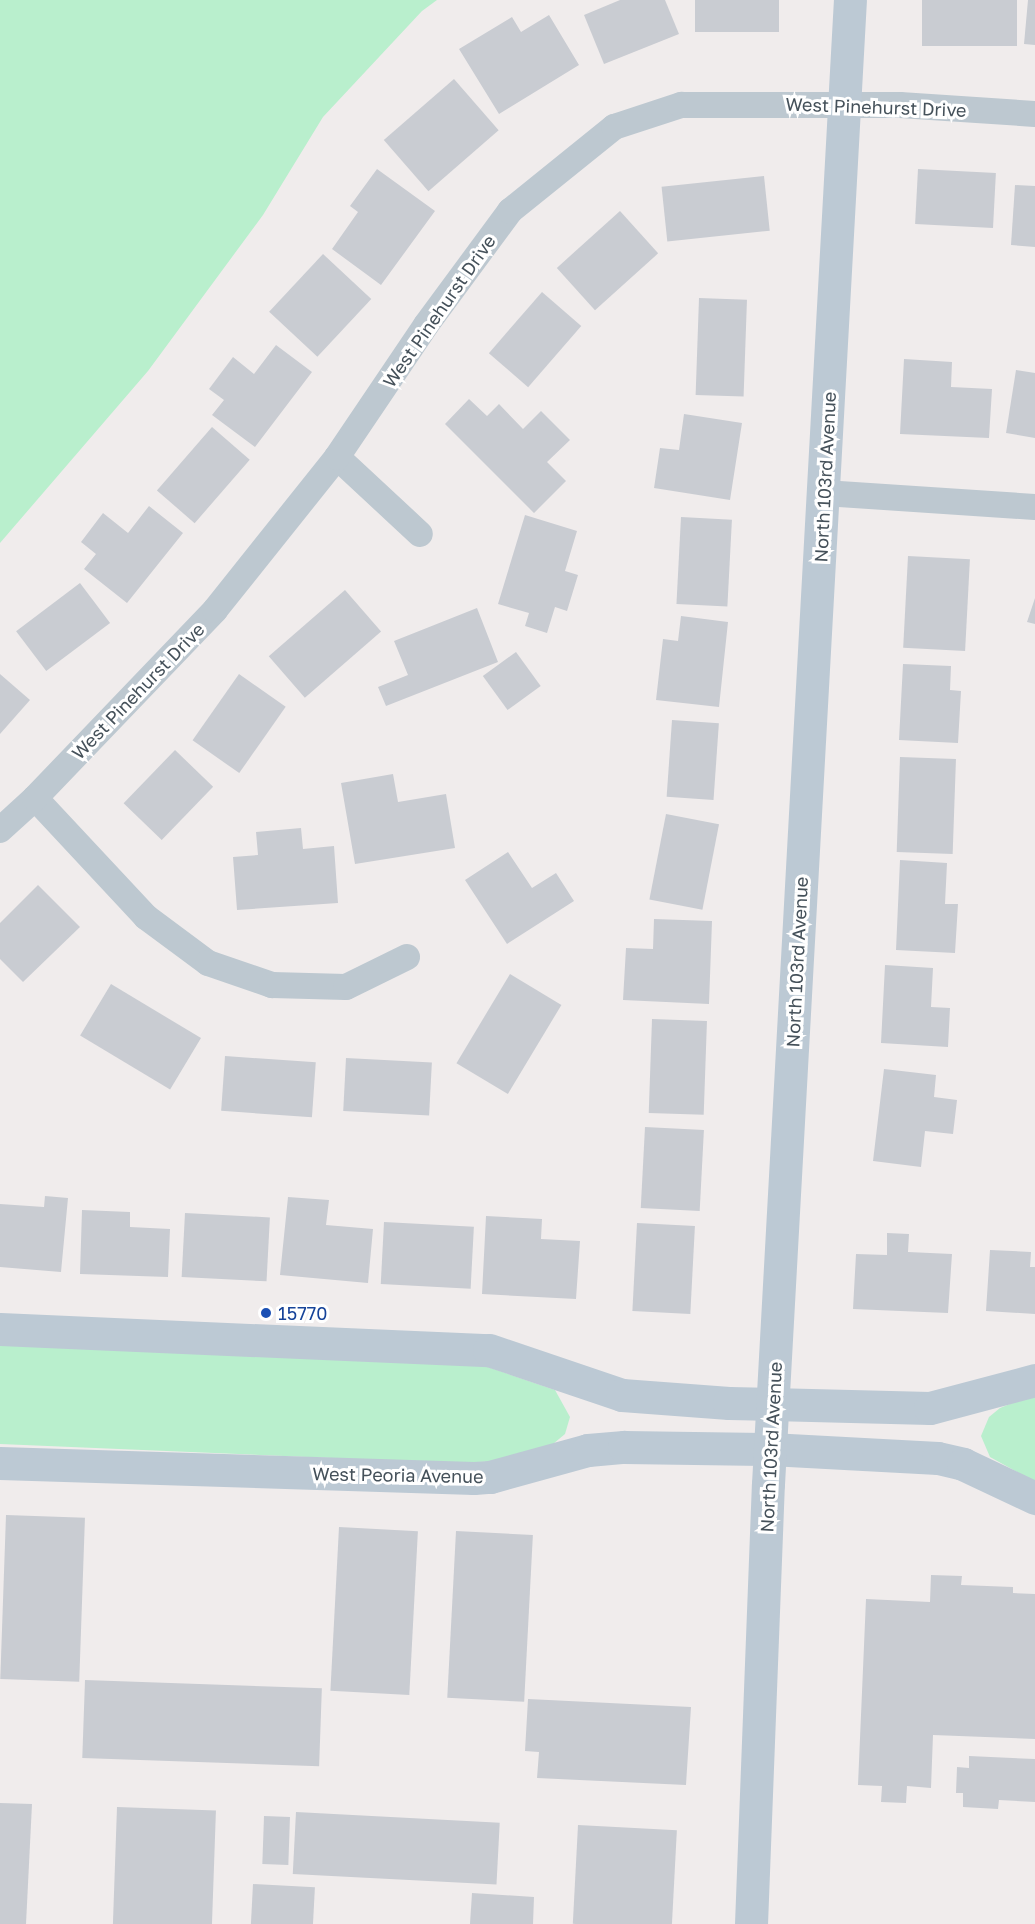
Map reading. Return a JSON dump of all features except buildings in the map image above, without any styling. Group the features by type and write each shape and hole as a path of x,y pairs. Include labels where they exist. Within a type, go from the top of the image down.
{"street":[{"name":"North 103rd Avenue","path":"751,1924 770,1449 850,0"},
{"name":"West Pinehurst Drive","path":"0,830 35,798 215,610 337,457 426,325 510,211 614,127 681,105 846,105 1035,114"},
{"path":"337,457 420,534"},
{"path":"824,493 1035,507"},
{"path":"35,798 146,917 208,963 272,985 346,987 407,957"},
{"path":"0,1329 489,1350 622,1395 773,1404 930,1408 1035,1380"},
{"name":"West Peoria Avenue","path":"0,1463 474,1478 490,1477 588,1450 624,1447 770,1449 938,1458 963,1464 1035,1498"}],"green space":[{"path":"0,0 437,0 422,11 323,117 263,215 148,371 0,543"},
{"path":"0,1344 485,1366 555,1390 570,1417 565,1434 553,1444 505,1461 450,1463 0,1444"},
{"path":"1035,1394 1035,1482 990,1457 981,1436 989,1417 1000,1408"}],"place":[{"name":"15770","path":"266,1313"}]}
